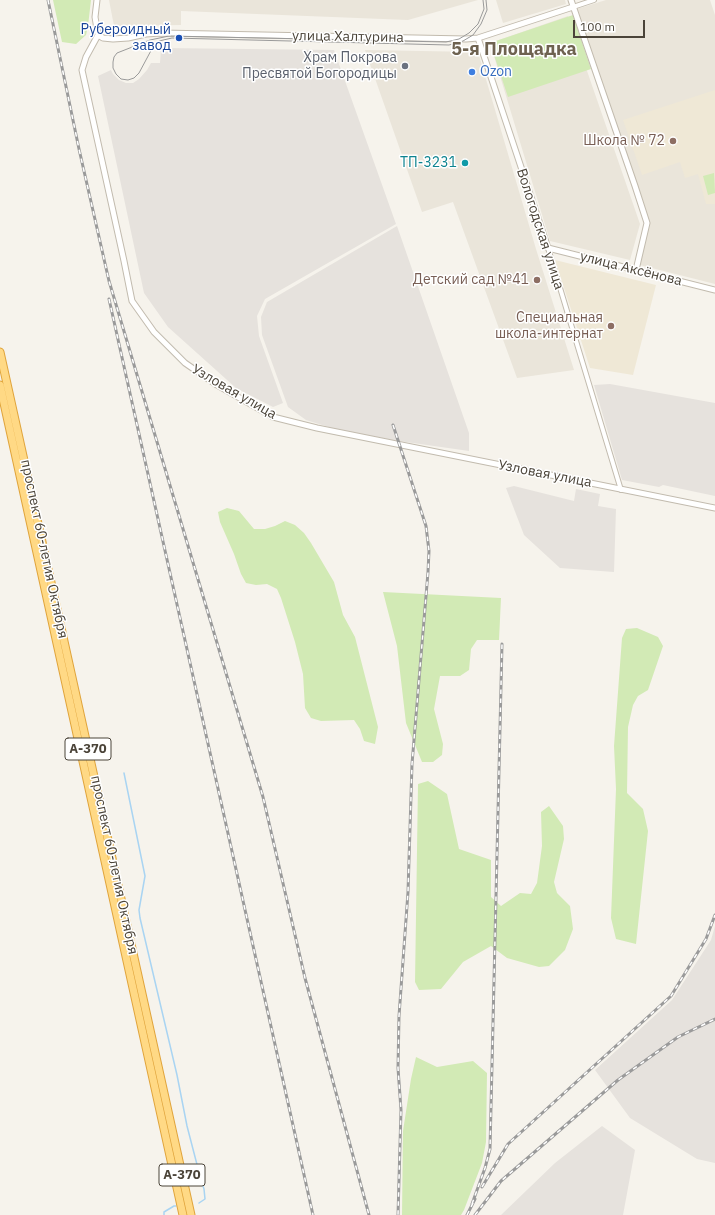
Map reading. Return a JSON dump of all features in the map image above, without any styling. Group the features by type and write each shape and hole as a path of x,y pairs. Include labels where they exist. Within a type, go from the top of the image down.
{"highway":[{"name":"проспект 60-летия Октября","path":"0,352 191,1215"},
{"name":"проспект 60-летия Октября","path":"0,384 183,1215"}],"street":[{"path":"96,0 95,17 98,35"},
{"path":"571,0 647,223 636,270"},
{"name":"улица Халтурина","path":"98,35 103,38 113,39 162,33 460,39 478,38 594,0"},
{"name":"Узловая улица","path":"98,35 86,57 82,70 132,301 154,332 185,363 217,385 273,417 318,428 715,508"},
{"name":"Вологодская улица","path":"478,38 548,248 621,490"},
{"name":"улица Аксёнова","path":"548,248 715,290"}],"shaded area":[{"path":"109,0 478,0 408,20 181,11 181,25 114,26"},
{"path":"496,0 565,0 566,4 503,23"},
{"path":"606,0 710,0 715,15 715,284 636,264 647,224 577,9"},
{"path":"568,16 640,224 630,260 550,241 490,43"},
{"name":"Рубероидный завод","path":"161,48 334,50 396,224 265,299 257,316 259,336 283,403 273,407 236,388 168,327 144,293 98,76 111,70 119,80 126,83 133,83 139,79 151,63 160,63"},
{"path":"365,50 478,52 536,249 574,370 517,378 453,202 422,212"},
{"name":"Школа № 72","path":"715,90 715,204 706,204 698,174 685,178 680,162 642,175 623,120"},
{"path":"397,226 469,433 469,451 392,440 332,428 306,420 288,407 262,335 261,317 267,302"},
{"name":"Специальная школа-интернат","path":"555,260 656,285 633,375 590,368"},
{"path":"610,384 715,403 715,496 663,485 659,487 622,480 594,385"},
{"path":"514,486 574,501 576,489 600,494 598,506 616,509 614,572 560,568 524,535 506,488"},
{"path":"715,926 715,1163 697,1159 630,1118 595,1070 672,1000 711,940"},
{"path":"602,1126 635,1150 623,1215 501,1215 555,1163"}],"green space":[{"path":"53,0 91,0 86,35 76,44 62,42"},
{"path":"573,15 591,69 508,97 490,43"},
{"path":"714,173 715,193 708,195 703,176"},
{"path":"227,508 239,511 254,529 265,529 285,521 295,525 304,533 311,543 334,582 343,615 355,637 378,727 375,744 364,741 360,729 354,720 321,721 311,718 305,708 303,674 295,642 281,598 277,589 267,584 256,585 246,583 220,522 218,512"},
{"path":"383,592 501,598 499,640 477,640 471,649 469,670 460,676 440,676 434,709 443,744 442,755 433,762 422,762 406,723 397,646"},
{"path":"637,628 658,637 663,646 648,690 638,696 633,705 628,727 627,793 643,809 648,831 636,944 616,939 611,918 616,789 614,746 622,638 626,629"},
{"path":"428,781 447,794 459,849 491,860 491,897 501,906 520,893 531,894 537,883 542,846 541,812 549,806 563,826 564,839 554,882 557,893 570,906 573,929 565,950 549,966 539,967 507,958 491,946 463,962 441,989 419,990 415,982 418,784"},
{"path":"416,1057 437,1067 473,1061 487,1073 486,1142 482,1163 461,1215 402,1215 403,1131"}],"waterway":[{"path":"124,773 145,876 139,910 140,918 177,1075 187,1126 204,1189 205,1199 199,1203"},
{"path":"164,1215 164,1212 176,1206"}],"tram line":[{"path":"483,0 484,9 478,24 469,33 459,39 446,42 169,36 150,40 117,53 114,57 113,68 121,79 128,80 134,78 139,73 154,45 159,41 172,38 449,45 463,41 473,35 481,24 487,10 486,0"}],"railway":[{"path":"48,0 79,149 109,281 263,797 305,978 369,1215"},
{"path":"109,299 313,1215"},
{"path":"393,425 426,526 429,551 412,764 408,892 399,1016 398,1068 401,1110 398,1215"},
{"path":"472,1204 490,1149 502,644"},
{"path":"482,1187 508,1144 671,996 706,939 715,915"},
{"path":"475,1215 501,1181 618,1080 678,1037 715,1019"},
{"path":"467,1215 475,1199"}],"place":[{"name":"Рубероидный завод","path":"179,38"},
{"name":"Храм Покрова Пресвятой Богородицы","path":"405,66"},
{"name":"Ozon","path":"472,72"},
{"name":"Школа № 72","path":"673,141"},
{"name":"ТП-3231","path":"465,163"},
{"name":"Детский сад №41","path":"537,280"},
{"name":"Специальная школа-интернат","path":"611,326"}],"district":[{"name":"5-я Площадка","path":"514,50"}]}
